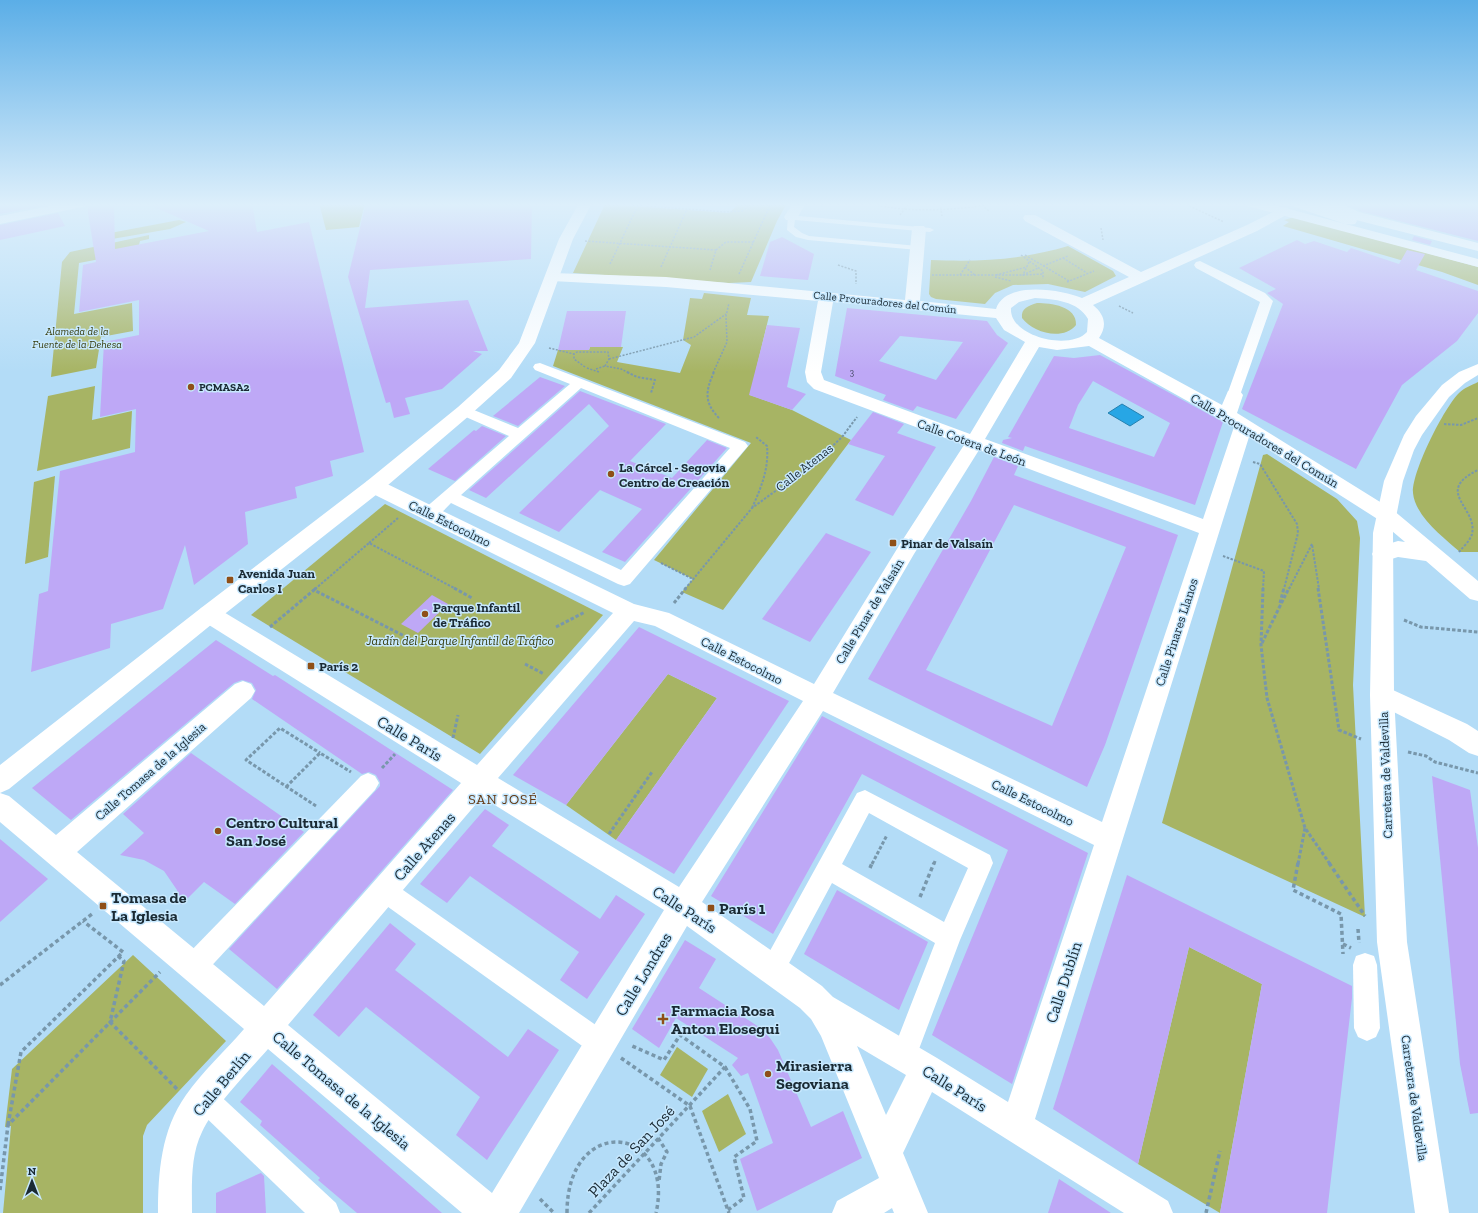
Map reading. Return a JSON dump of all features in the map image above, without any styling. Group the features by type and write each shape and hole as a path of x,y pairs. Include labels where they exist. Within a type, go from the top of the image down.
{"street":[{"path":"0,781 209,614 374,486 464,412 494,385 518,357 530,335 558,260"},
{"path":"912,305 917,260"},
{"path":"1108,260 1139,276"},
{"path":"1081,304 1139,276 1178,260"},
{"path":"1189,260 1261,296 1267,301 1234,395"},
{"path":"1466,260 1478,263"},
{"name":"Calle Procuradores del Común","path":"552,277 654,282 732,288 1003,314"},
{"path":"1035,293 1059,295 1081,304 1093,314 1098,324 1097,330 1089,339 1081,343 1059,346 1034,342 1015,332 1004,320 1004,308 1008,302 1024,295 1035,293"},
{"name":"Calle Cotera de León","path":"826,297 813,376 820,385 867,404 974,443 1207,539"},
{"name":"Calle Procuradores del Común","path":"1089,339 1235,421 1386,515 1478,593"},
{"name":"Calle Pinar de Valsaín","path":"818,698 907,549 974,443 1034,342"},
{"path":"450,496 624,579 740,446 540,367"},
{"name":"Carretera de Valdevilla","path":"1432,1213 1392,942 1382,695 1382,554 1386,515 1394,478 1401,456 1422,420 1440,396 1455,381 1478,369"},
{"path":"422,509 450,496 520,435 574,380"},
{"name":"Calle Pinares Llanos","path":"1109,839 1234,456 1234,395"},
{"path":"464,412 520,435"},
{"name":"Calle Estocolmo","path":"374,486 629,611 661,619 818,698 1109,839"},
{"path":"1382,554 1398,549 1432,554"},
{"name":"Calle Atenas","path":"268,1028 480,781 629,611"},
{"name":"Calle París","path":"209,614 683,906 811,997 822,1008 915,1062 1156,1213"},
{"name":"Calle Tomasa de la Iglesia","path":"56,852 243,691"},
{"path":"1382,695 1458,732 1478,745"},
{"name":"Calle Londres","path":"500,1213 617,1048 683,906 818,698"},
{"path":"180,966 335,818 368,783"},
{"path":"772,969 865,800 982,863 949,938 915,1062 885,1153"},
{"name":"Calle Tomasa de la Iglesia","path":"0,805 56,852 180,966 268,1028 489,1213"},
{"name":"Calle Dublín","path":"1016,1126 1109,839"},
{"path":"827,868 949,938"},
{"path":"385,891 617,1048"},
{"path":"1364,965 1367,1028"},
{"path":"822,1008 832,1025 904,1199 849,1213"},
{"name":"Calle Berlín","path":"175,1213 175,1179 178,1154 187,1124 197,1107 195,1093 268,1028"},
{"path":"195,1093 326,1213"}],"path":[{"path":"603,279 612,260"},
{"path":"654,282 665,260"},
{"path":"708,275 713,260"},
{"path":"724,421 718,417 707,403 707,397 709,383 726,346 728,335 727,314 732,288 746,260"},
{"path":"960,275 970,260"},
{"path":"1026,260 1070,281"},
{"path":"1031,260 1043,270 1044,282"},
{"path":"1024,275 1059,260"},
{"path":"1066,260 1088,273"},
{"path":"1024,275 1029,262"},
{"path":"838,265 856,271 855,299"},
{"path":"965,267 976,276"},
{"path":"992,276 1027,267"},
{"path":"1066,283 1100,268"},
{"path":"926,275 992,276 1043,274"},
{"path":"992,276 1016,282"},
{"path":"1119,306 1133,313"},
{"path":"609,359 694,337 727,314"},
{"path":"549,348 574,354 577,352 606,351 610,354 609,359 605,366 596,370"},
{"path":"574,354 574,359 577,363 596,370 602,374"},
{"path":"605,366 621,370 637,377 655,380 652,392 649,394"},
{"path":"574,380 586,367"},
{"name":"Calle Atenas","path":"661,619 752,508 818,460 842,437 867,404"},
{"path":"1422,420 1451,425 1461,425 1478,418"},
{"name":"Calle Atenas","path":"752,508 767,471 769,459 767,446 754,436"},
{"path":"1234,456 1260,464 1297,524 1298,533 1279,608"},
{"path":"1458,554 1472,534 1472,525 1458,487 1461,479 1469,473 1478,470"},
{"path":"253,641 370,542 422,509"},
{"path":"1207,539 1264,571 1261,645 1267,698 1305,828 1365,917"},
{"path":"370,542 472,598"},
{"path":"1261,645 1312,544 1339,730 1384,748 1426,756 1435,762 1478,774"},
{"path":"644,555 693,579"},
{"path":"314,590 424,646"},
{"path":"1382,610 1421,627 1478,632"},
{"path":"556,627 584,612"},
{"path":"335,818 246,760 280,728 368,783 411,738"},
{"path":"286,787 320,753"},
{"path":"596,852 652,772"},
{"path":"860,887 896,817"},
{"path":"1305,828 1293,890 1341,914 1343,954"},
{"path":"912,917 943,842"},
{"path":"0,985 97,910"},
{"path":"0,1190 8,1125 21,1052 123,952 83,921"},
{"path":"110,1022 124,961 118,956"},
{"path":"8,1125 110,1022 180,966"},
{"path":"110,1022 180,1092 195,1093"},
{"name":"Plaza de San José","path":"680,1035 724,1067 750,1109 757,1141 734,1157 744,1198 729,1211 690,1106 618,1056 617,1048 631,1044 664,1060 680,1035"},
{"name":"Plaza de San José","path":"589,1213 644,1152 690,1106 724,1067"},
{"path":"656,1213 658,1205 659,1170 667,1152 658,1138"},
{"path":"567,1213 565,1198 570,1178 581,1160 594,1147 611,1141 628,1142 644,1152 653,1165 659,1184"},
{"path":"1206,1213 1220,1151"}],"green space":[{"name":"Alameda de la Fuente de la Dehesa","path":"64,260 97,260 79,263 74,314 132,303 133,331 101,337 96,368 51,377 62,262"},
{"path":"579,260 761,260 751,282 729,283 573,273"},
{"path":"931,260 1092,260 1113,271 1116,276 1085,292 1048,284 1013,285 995,293 985,304 936,299 931,297 929,294"},
{"path":"1399,260 1451,260 1478,267 1478,285 1442,272"},
{"path":"704,293 751,298 747,315 769,316 750,395 792,410 851,440 723,610 682,592 693,579 654,560 751,443 553,366 558,350 589,350 590,347 623,347 617,362 680,373 691,345 683,340 690,298 702,299"},
{"path":"1037,303 1056,305 1068,310 1075,319 1076,325 1064,333 1056,334 1033,328 1022,318 1022,315 1026,308"},
{"path":"1478,382 1478,552 1460,552 1431,526 1419,510 1413,493 1414,483 1423,456 1445,412 1459,393"},
{"name":"Alameda de la Fuente de la Dehesa","path":"95,386 92,420 132,411 130,448 37,471 48,396"},
{"path":"1267,454 1337,499 1357,521 1360,538 1353,685 1365,917 1162,823 1263,455"},
{"path":"55,476 48,557 25,564 34,482"},
{"name":"Jardín del Parque Infantil de Tráfico","path":"385,504 603,615 480,754 251,615"},
{"path":"668,674 717,698 616,840 566,805"},
{"path":"1189,947 1262,984 1220,1213 1138,1164"},
{"path":"133,955 226,1041 147,1125 143,1136 143,1213 3,1213 11,1126 5,1127 12,1069"},
{"path":"677,1047 708,1069 692,1097 660,1075"},
{"path":"728,1094 746,1134 719,1152 702,1111"}],"water":[{"path":"1122,404 1144,417 1130,426 1108,413"}],"building":[{"name":"PCMASA2","path":"96,260 318,260 364,452 330,461 333,476 295,487 297,498 245,512 248,544 194,585 185,545 163,609 111,624 110,648 31,672 39,594 48,591 60,471 135,452 136,409 100,417 104,342 139,335 139,300 79,312 83,265 96,262"},
{"path":"352,260 522,260 370,270 365,308 468,300 488,351 473,351 482,354 442,389 405,398 410,414 394,418 390,402 386,403 348,277"},
{"path":"765,260 813,260 808,280 760,276"},
{"path":"1256,260 1386,260 1399,264 1402,260 1422,260 1416,270 1478,291 1478,313 1457,341 1402,385 1356,469 1242,409 1283,304 1267,293 1276,289 1239,268"},
{"path":"847,308 987,321 997,335 1008,343 956,419 917,406 913,411 883,400 886,395 835,376","holes":["900,336 963,342 936,380 879,361"]},
{"path":"567,311 626,311 621,347 590,347 589,350 558,350"},
{"path":"767,325 800,328 787,387 806,394 792,410 749,395"},
{"path":"1100,355 1223,422 1195,505 1025,446 1023,451 1002,443 1003,440 1012,438 1008,437 1054,356 1074,358","holes":["1093,381 1170,423 1154,457 1069,428 1078,405"]},
{"path":"540,377 565,386 518,426 493,416"},
{"name":"La Cárcel - Segovia Centro de Creación","path":"580,391 666,424 630,461 672,478 707,440 727,448 625,562 602,552 642,509 600,490 559,532 519,513 609,426 589,404 486,498 469,490"},
{"path":"873,412 904,424 897,433 936,447 893,516 855,500 885,456 848,444"},
{"path":"482,426 506,436 455,481 428,469 474,430 476,431"},
{"path":"994,457 1018,466 1014,475 1178,535 1105,745 1087,787 868,679 971,501","holes":["1014,505 1126,547 1052,726 926,670"]},
{"path":"826,533 871,552 810,642 762,619"},
{"name":"Parque Infantil de Tráfico","path":"432,595 448,604 418,633 401,624"},
{"path":"639,627 789,701 674,874 616,840 717,698 668,674 566,805 513,775"},
{"path":"216,640 273,676 275,675 453,790 277,989 229,949 380,786 380,782 376,775 369,772 362,774 252,699 256,690 252,683 242,680 234,683 71,820 32,788"},
{"path":"822,716 1088,853 1012,1084 932,1035 1008,850 862,774 773,934 711,896"},
{"name":"Centro Cultural San José","path":"191,753 304,832 235,904 204,882 181,905 177,890 164,871 144,860 120,855 144,833 123,814"},
{"path":"1432,776 1470,790 1478,848 1478,1113 1470,1114 1460,1064"},
{"path":"485,809 509,825 492,846 600,919 616,895 645,914 587,999 560,980 579,952 470,876 447,903 420,884"},
{"path":"0,839 48,879 0,922"},
{"path":"1127,875 1352,986 1352,998 1327,1213 1220,1213 1262,984 1189,947 1138,1164 1053,1109"},
{"path":"837,890 928,942 899,1010 804,954"},
{"path":"390,923 416,944 395,970 508,1057 528,1029 559,1050 487,1160 456,1135 480,1097 366,1007 339,1037 313,1015"},
{"name":"Mirasierra Segoviana","path":"685,940 716,959 699,988 759,1027 770,1038 778,1050 811,1127 843,1111 862,1158 757,1211 740,1159 773,1143 748,1073 741,1076 732,1065 738,1058 676,1018 659,1048 632,1029"},
{"path":"272,1064 442,1213 357,1213 318,1180 320,1178 260,1125 262,1121 240,1102"},
{"path":"261,1173 264,1176 266,1213 216,1213 216,1193"},
{"path":"1059,1179 1111,1213 1048,1213"}],"place":[{"name":"PCMASA2","path":"191,387"},
{"name":"La Cárcel - Segovia Centro de Creación","path":"611,474"},
{"name":"Pinar de Valsaín","path":"893,543"},
{"name":"Avenida Juan Carlos I","path":"230,580"},
{"name":"Parque Infantil de Tráfico","path":"425,614"},
{"name":"París 2","path":"311,666"},
{"name":"Centro Cultural San José","path":"218,831"},
{"name":"Tomasa de La Iglesia","path":"103,906"},
{"name":"París 1","path":"711,908"},
{"name":"Farmacia Rosa Anton Elosegui","path":"663,1019"},
{"name":"Mirasierra Segoviana","path":"768,1074"}],"district":[{"name":"SAN JOSÉ","path":"503,799"}]}
